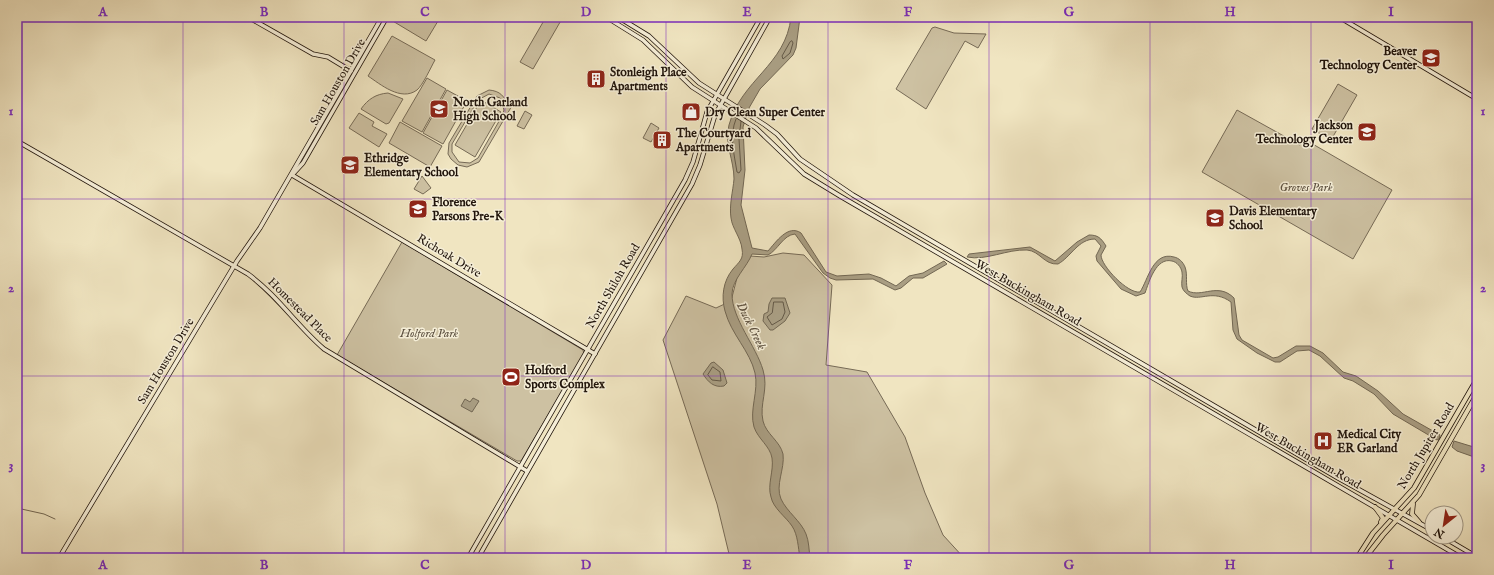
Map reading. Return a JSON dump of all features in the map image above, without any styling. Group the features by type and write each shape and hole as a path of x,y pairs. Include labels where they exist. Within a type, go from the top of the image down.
{"main road":[{"path":"248,17 313,54 328,57 355,74"},
{"name":"Sam Houston Drive","path":"59,558 234,266 260,228 292,175 382,17"},
{"name":"Sam Houston Drive","path":"292,175 303,163 387,17"},
{"name":"West Buckingham Road","path":"606,17 648,44 688,83 712,101 749,124 768,138 804,174 1462,558"},
{"path":"615,23 618,17"},
{"name":"West Buckingham Road","path":"618,17 649,36 699,84 777,134 800,159 853,196 1220,408 1338,478 1424,525"},
{"name":"North Shiloh Road","path":"468,558 685,180 693,162 704,119 712,101 761,17"},
{"name":"North Shiloh Road","path":"478,558 692,184 700,165 712,123 720,105 770,17"},
{"path":"1339,17 1477,99"},
{"path":"671,66 676,61"},
{"name":"Homestead Place","path":"17,141 252,277 274,296 324,350 527,471"},
{"name":"Richoak Drive","path":"292,175 595,354"},
{"path":"988,282 989,274"},
{"name":"North Jupiter Road","path":"1357,558 1380,525 1414,488 1477,379"},
{"name":"North Jupiter Road","path":"1366,557 1383,534 1413,504 1477,394"},
{"path":"558,401 565,405"},
{"path":"1216,414 1220,408"},
{"path":"1248,433 1252,427"},
{"path":"1433,456 1439,461"},
{"path":"1413,504 1412,514 1419,522"},
{"path":"1375,507 1382,518 1380,525"},
{"path":"1457,545 1477,557"},
{"path":"1360,553 1366,557"},
{"path":"17,554 24,558"}],"green space":[{"path":"393,17 431,17 438,21 426,41 391,20"},
{"path":"546,17 563,17 533,69 520,62"},
{"path":"935,27 954,33 986,34 978,48 965,41 926,109 896,89 932,28"},
{"path":"392,36 435,60 419,88 411,93 398,93 368,76"},
{"path":"427,78 446,89 422,132 402,121"},
{"path":"1338,84 1357,95 1331,140 1312,129"},
{"path":"447,90 467,101 443,144 423,133"},
{"path":"489,90 502,95 508,107 510,103 513,104 479,162 467,167 458,165 451,159 448,154 449,143 477,96","holes":["489,94 500,98 504,110 502,116 478,158 470,163 459,162 452,152 452,144 478,100"]},
{"path":"388,93 403,99 389,123 386,124 361,109 366,102"},
{"path":"481,100 501,112 475,157 455,145"},
{"name":"Groves Park","path":"1237,110 1300,145 1304,139 1392,190 1353,259 1202,172"},
{"path":"525,111 532,115 524,129 517,126"},
{"path":"359,113 374,122 372,126 387,134 379,147 349,128"},
{"path":"400,122 442,146 430,167 389,143"},
{"path":"651,123 659,128 651,142 643,138"},
{"path":"422,176 431,188 423,194 414,189"},
{"name":"Holford Park","path":"402,242 583,350 584,354 521,461 517,461 337,355"},
{"path":"783,253 804,255 832,285 826,365 867,372 905,437 925,493 943,535 964,558 730,558 717,504 663,340 686,296 716,308 731,301 738,274 750,256 764,257"}],"water":[{"path":"791,17 800,17 796,48 793,55 760,89 749,108 743,127 745,170 741,205 752,248 768,251 787,232 796,231 801,233 826,272 837,276 869,274 881,278 896,286 909,276 923,273 944,261 947,264 923,278 913,278 901,288 895,290 873,279 836,280 823,273 795,234 787,237 772,253 768,255 752,254 734,284 732,294 736,313 760,361 765,377 765,390 762,409 763,421 767,430 779,445 783,454 779,494 784,504 804,529 810,558 800,558 797,537 794,530 772,501 770,488 772,458 769,450 758,435 753,421 753,407 756,387 755,373 749,357 728,319 723,300 727,279 742,255 740,241 731,218 734,172 728,145 729,125 735,109 743,96 781,48 787,34"},
{"path":"1089,235 1097,236 1106,246 1101,255 1105,266 1122,284 1129,289 1140,292 1152,268 1161,258 1167,256 1178,258 1185,267 1188,291 1199,293 1222,291 1228,293 1234,298 1239,335 1242,340 1273,358 1278,357 1296,346 1310,346 1323,353 1343,372 1356,376 1378,391 1403,414 1440,435 1439,439 1437,440 1393,414 1374,394 1353,381 1344,378 1320,356 1309,350 1297,351 1280,362 1275,362 1257,353 1237,339 1233,330 1231,302 1219,296 1190,296 1182,287 1181,268 1172,261 1166,261 1157,266 1145,293 1136,296 1121,289 1097,261 1096,256 1101,246 1095,239 1079,245 1058,264 1053,264 1027,250 1012,251 974,258 967,257 969,254 1030,247 1055,261 1077,242"},
{"path":"772,298 785,298 790,313 785,321 773,330 770,330 763,321 764,314 768,312 769,304"},
{"path":"714,362 723,370 727,383 724,386 712,384 703,374 711,363"},
{"path":"473,398 479,401 472,412 461,406 465,399 470,402"},
{"path":"1454,441 1477,448 1477,458 1457,451 1452,447"}],"waterway":[{"path":"17,508 44,514 55,519"}],"place":[{"name":"Beaver Technology Center","path":"1431,58"},
{"name":"Stonleigh Place Apartments","path":"596,79"},
{"name":"North Garland High School","path":"439,109"},
{"name":"Dry Clean Super Center","path":"691,112"},
{"name":"Jackson Technology Center","path":"1367,132"},
{"name":"The Courtyard Apartments","path":"662,140"},
{"name":"Ethridge Elementary School","path":"350,165"},
{"name":"Florence Parsons Pre-K","path":"418,209"},
{"name":"Davis Elementary School","path":"1215,218"},
{"name":"Holford Sports Complex","path":"511,377"},
{"name":"Medical City ER Garland","path":"1323,441"}],"water label":[{"name":"Duck Creek","path":"751,326"}]}
